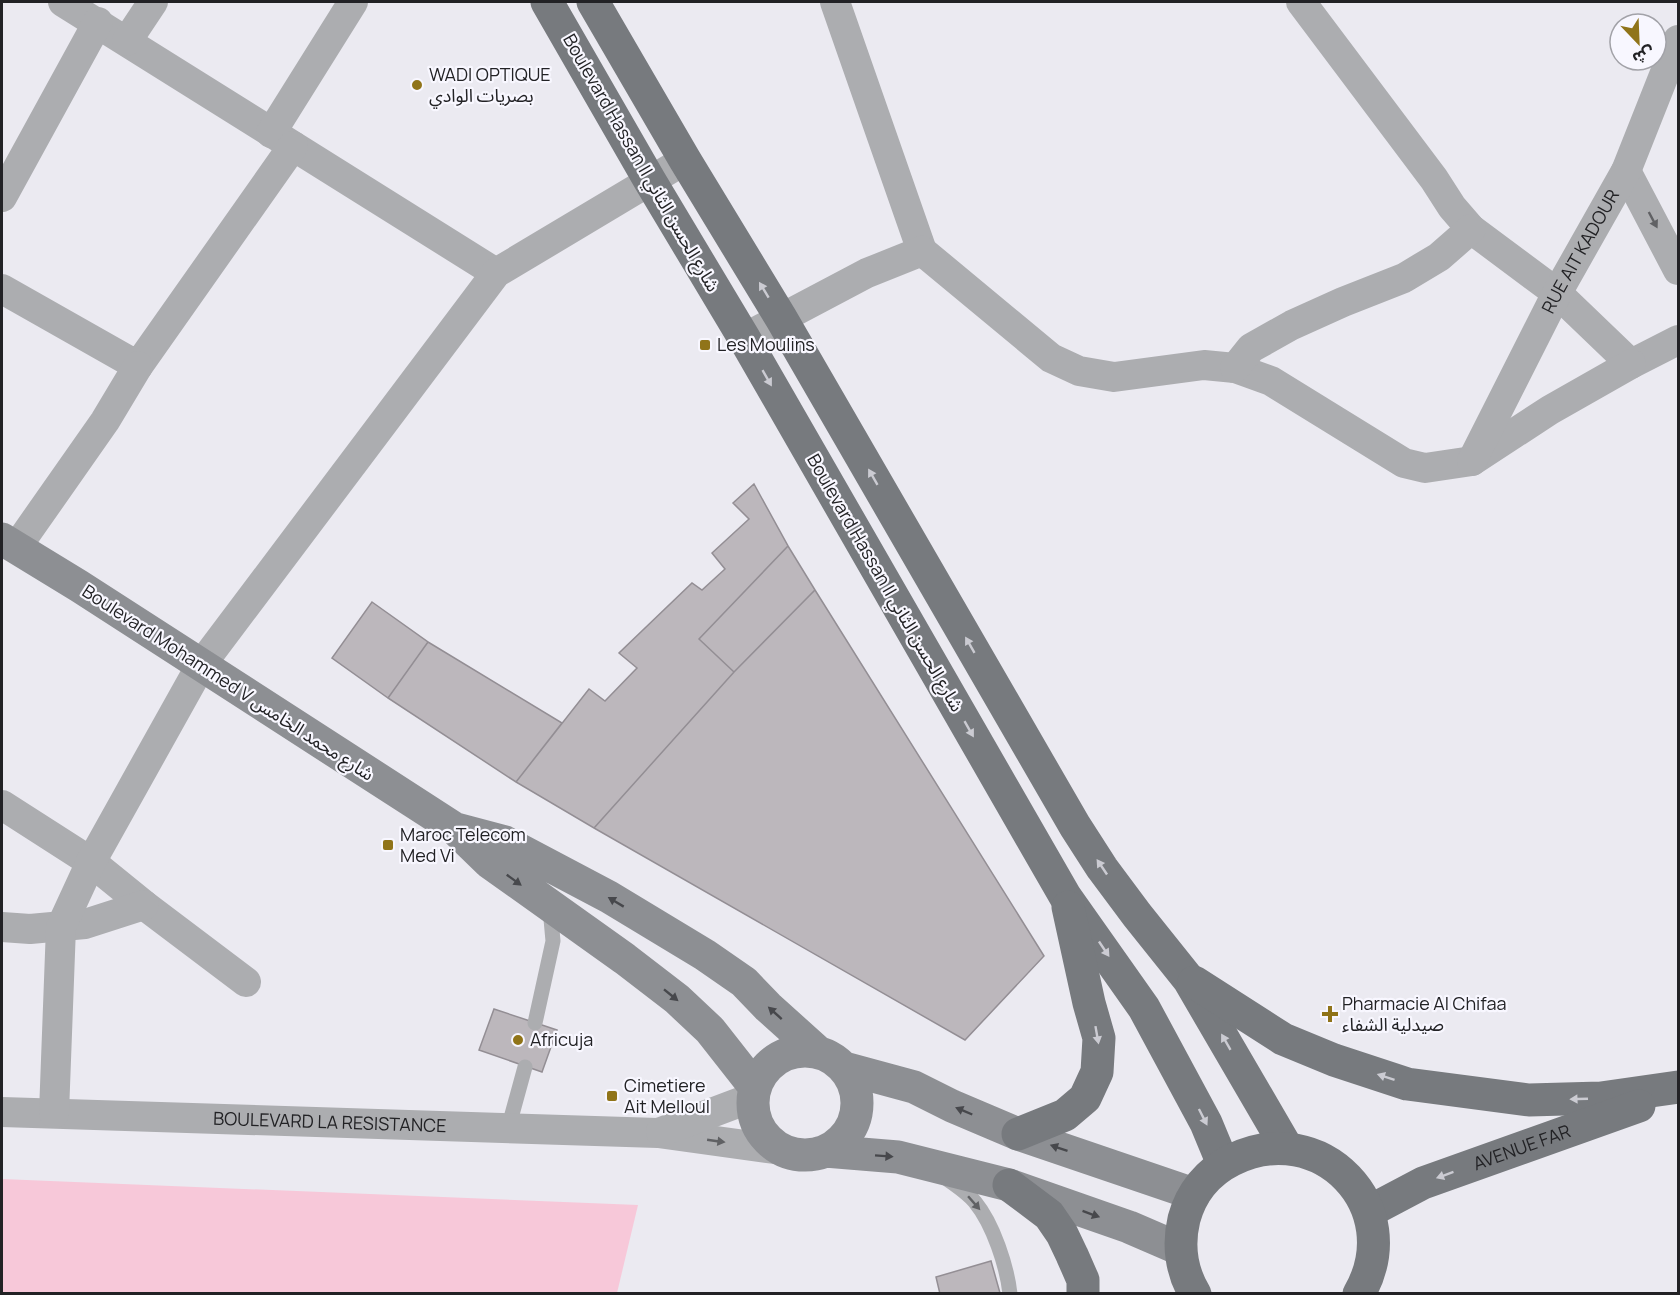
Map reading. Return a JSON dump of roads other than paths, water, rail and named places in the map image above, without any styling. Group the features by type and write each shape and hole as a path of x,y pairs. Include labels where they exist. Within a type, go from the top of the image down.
{"main road":[{"name":"Boulevard Hassan II شارع الحسن الثاني","path":"547,2 744,338 1065,896 1144,1008 1206,1123 1223,1164"},
{"path":"593,2 781,318 1075,826 1137,915 1190,980 1287,1148"},
{"name":"Boulevard Mohammed V شارع محمد الخامس","path":"9,544 454,828 489,862 677,999 710,1030 752,1092"},
{"name":"Boulevard Mohammed V شارع محمد الخامس","path":"454,828 505,842 609,897 705,955 744,982 768,1007 831,1060 914,1087 1018,1134 1194,1194"},
{"path":"1018,1134 1065,1115 1085,1098 1097,1072 1099,1038 1065,896"},
{"path":"1190,980 1283,1039 1334,1060 1407,1084 1529,1100 1600,1098 1678,1087"},
{"path":"825,1152 839,1143 850,1130 856,1114 857,1098 853,1082 831,1060 801,1051 785,1055 770,1064 752,1092 758,1127 768,1141 782,1150 796,1155 825,1152 898,1156 1009,1185 1129,1227 1180,1249"},
{"name":"AVENUE FAR","path":"1370,1211 1423,1183 1678,1092"},
{"path":"1195,1293 1189,1285 1180,1249 1181,1230 1194,1194 1212,1172 1247,1152 1287,1148 1309,1153 1329,1162 1352,1182 1370,1211 1374,1239 1373,1254 1370,1270 1359,1293"},
{"path":"1009,1185 1049,1215 1083,1280 1083,1293"}],"street":[{"path":"63,2 496,273"},
{"path":"127,41 153,2"},
{"path":"9,544 105,421 282,140 353,2"},
{"path":"834,2 922,251 1051,358 1079,371 1114,377 1204,365 1235,368 1271,381 1404,463 1425,468 1472,461 1550,410 1678,340"},
{"path":"1301,2 1434,179 1452,207 1471,229 1557,293 1631,364"},
{"path":"2,197 98,22"},
{"name":"RUE AIT KADOUR","path":"1472,461 1557,293 1626,171 1678,40"},
{"path":"54,1113 61,927 91,862 201,665 496,273 685,160"},
{"path":"1626,171 1678,270"},
{"path":"1235,368 1251,348 1292,325 1404,278 1438,257 1471,229"},
{"path":"744,338 867,273 922,251"},
{"path":"2,289 138,366"},
{"path":"2,805 91,862 246,982"},
{"path":"2,927 30,929 85,924 144,905"},
{"name":"BOULEVARD LA RESISTANCE","path":"658,1133 752,1092"},
{"name":"BOULEVARD LA RESISTANCE","path":"2,1112 658,1133 782,1150"}],"lane":[{"path":"535,1023 553,941 550,907"},
{"path":"508,1129 525,1066"},
{"path":"929,1165 974,1200 985,1217 990,1225 1006,1273 1010,1293"}],"place":[{"name":"WADI OPTIQUE بصريات الوادي","path":"417,85"},
{"name":"Les Moulins","path":"705,345"},
{"name":"Maroc Telecom Med Vi","path":"388,845"},
{"name":"Pharmacie Al Chifaa صيدلية الشفاء","path":"1330,1014"},
{"name":"Africuja","path":"518,1040"},
{"name":"Cimetiere Ait Melloul","path":"612,1096"}]}
